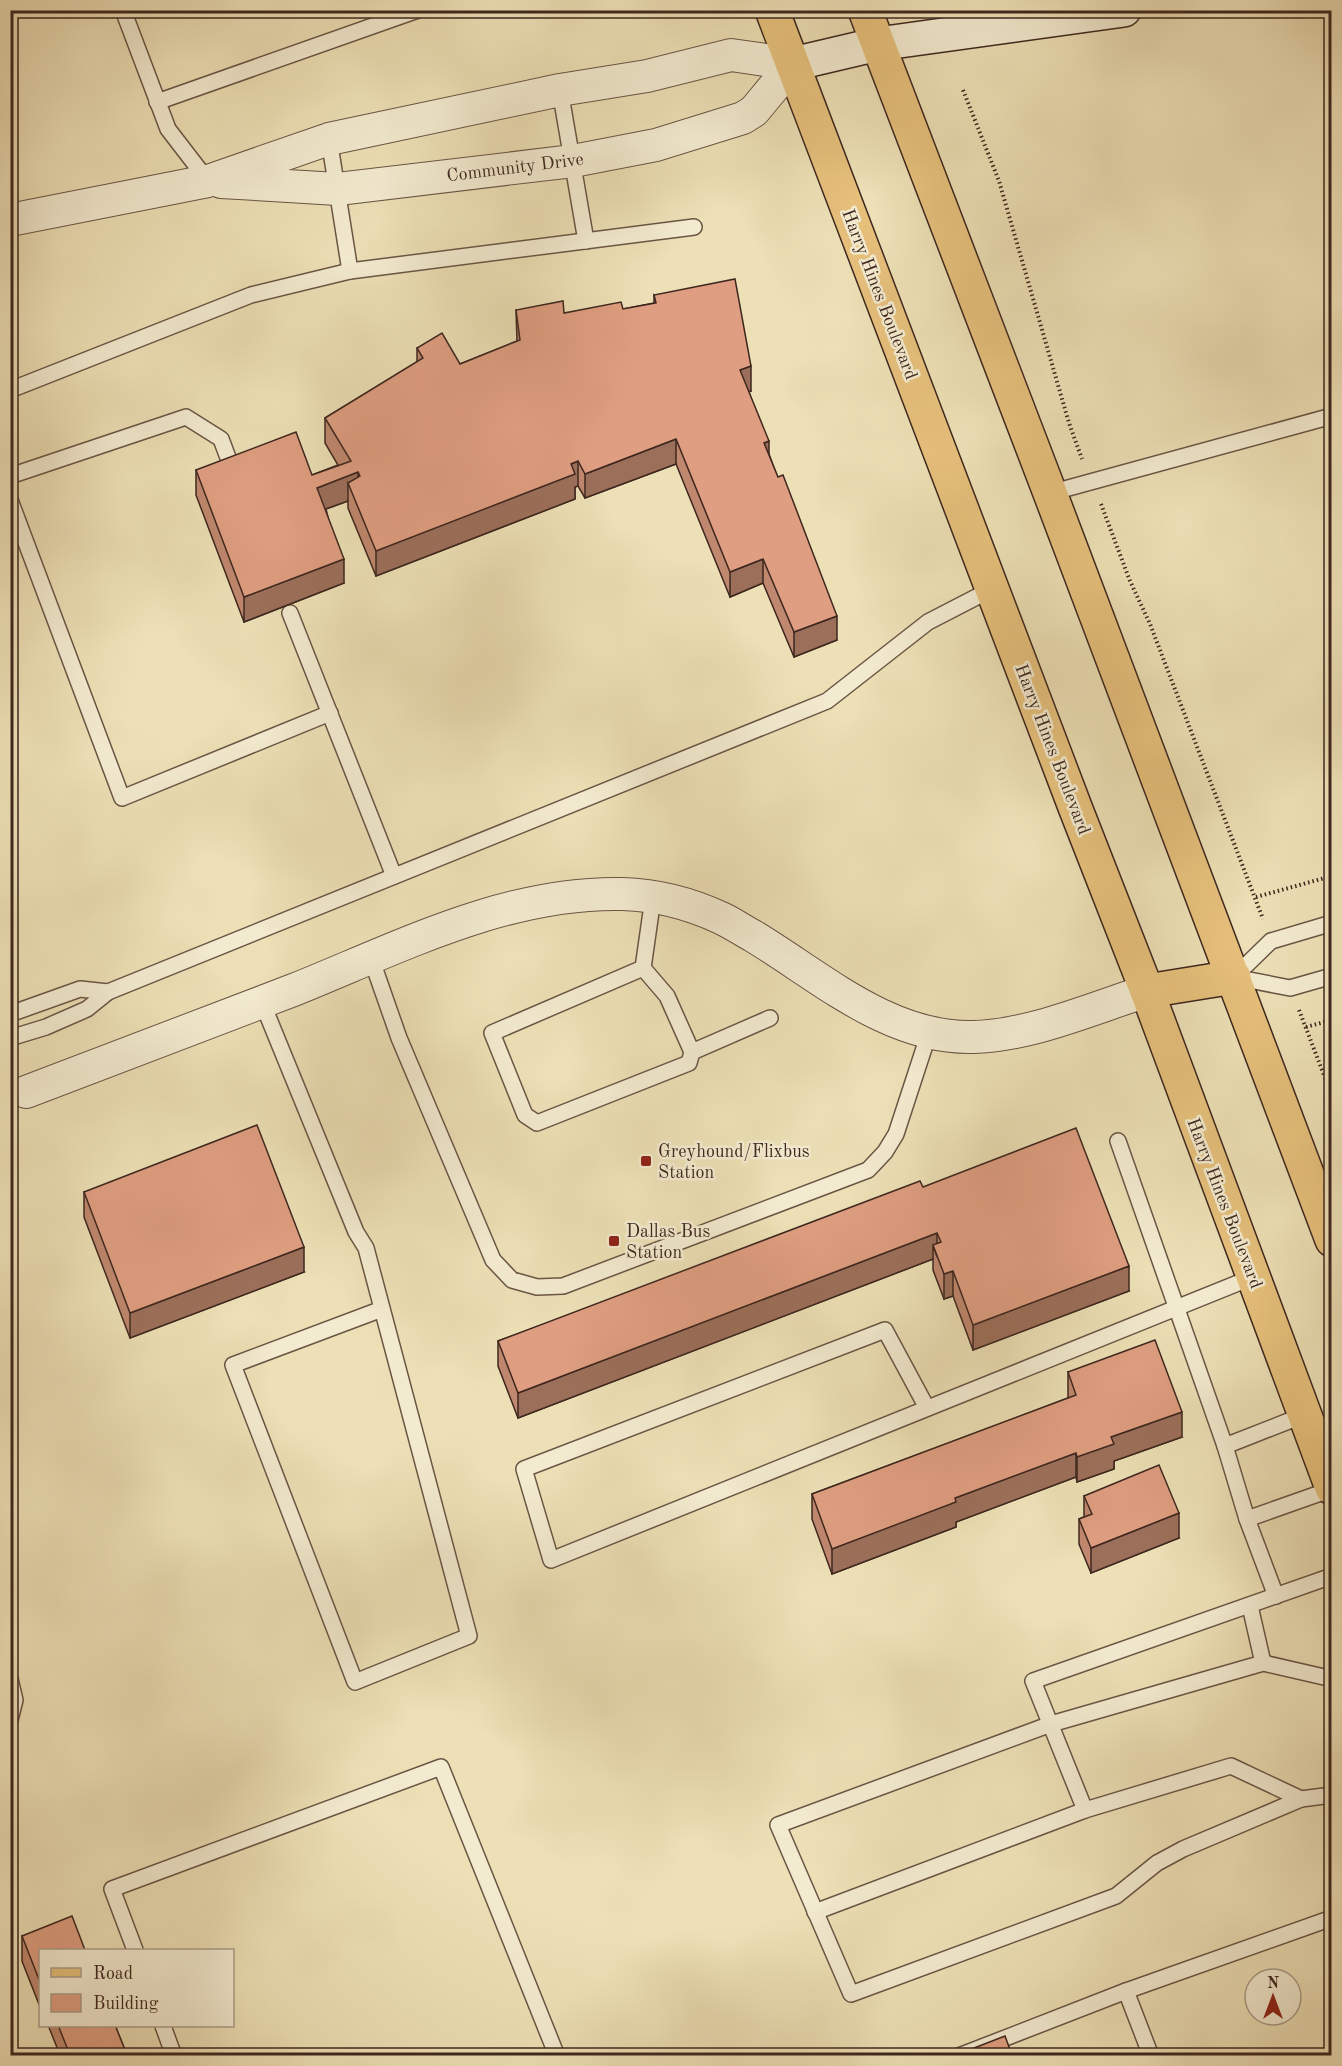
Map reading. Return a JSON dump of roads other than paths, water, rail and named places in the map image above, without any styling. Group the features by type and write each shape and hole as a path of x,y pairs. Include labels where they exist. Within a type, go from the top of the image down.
{"main road":[{"name":"Harry Hines Boulevard","path":"772,10 1147,992 1332,1489"},
{"path":"864,10 1050,493 1332,1240"},
{"path":"1147,992 1234,977"}],"street":[{"name":"Community Drive","path":"11,219 208,181 329,139 560,90 647,76 731,56 794,64 878,44 1030,17 1124,10"},
{"name":"Community Drive","path":"208,181 338,189 573,161 656,145 743,118 754,111 794,64"},
{"path":"22,1096 471,919 527,902 578,895 625,894 676,901 723,919 853,1000 890,1019 929,1033 972,1037 1019,1033 1147,992"}],"lane":[{"path":"123,10 168,129 208,181"},
{"path":"157,102 418,10"},
{"path":"560,90 586,241"},
{"path":"329,139 350,272"},
{"path":"10,390 250,295 350,272 694,227"},
{"path":"1050,493 1332,416"},
{"path":"10,476 186,417 221,439 233,471"},
{"path":"10,500 122,798 330,713"},
{"path":"10,1038 46,1027 87,1010 108,992 827,701 928,622 992,589"},
{"path":"290,613 393,876"},
{"path":"643,968 492,1033 525,1115 537,1123 689,1063 692,1052 667,996 643,968 653,898"},
{"path":"1234,977 1271,941 1332,923"},
{"path":"371,958 399,1038 493,1260 512,1280 537,1287 563,1286 868,1170 885,1152 896,1134 929,1033"},
{"path":"1234,977 1290,988 1332,976"},
{"path":"10,1014 80,988 108,992"},
{"path":"262,1002 356,1232 366,1248 469,1636 355,1682 233,1365 382,1309"},
{"path":"692,1052 770,1018"},
{"path":"1118,1141 1225,1446 1247,1519 1276,1596"},
{"path":"927,1408 885,1330 524,1469 551,1560 1253,1277"},
{"path":"1225,1446 1304,1415"},
{"path":"1247,1519 1332,1489"},
{"path":"1085,1810 1033,1681 1332,1576"},
{"path":"1250,1605 1263,1663"},
{"path":"1332,1673 1324,1677 1263,1663 1051,1724 778,1825 851,1994 1116,1896 1158,1863 1183,1849 1301,1799 1332,1795"},
{"path":"10,1679 15,1700 10,1720"},
{"path":"815,1912 1085,1810 1231,1766 1301,1799"},
{"path":"135,1949 112,1889 441,1767 557,2055"},
{"path":"959,2055 1126,1991 1332,1918"},
{"path":"1126,1991 1151,2055"},
{"path":"164,2027 174,2055"}],"place":[{"name":"Greyhound/Flixbus Station","path":"646,1161"},
{"name":"Dallas Bus Station","path":"614,1241"}]}
